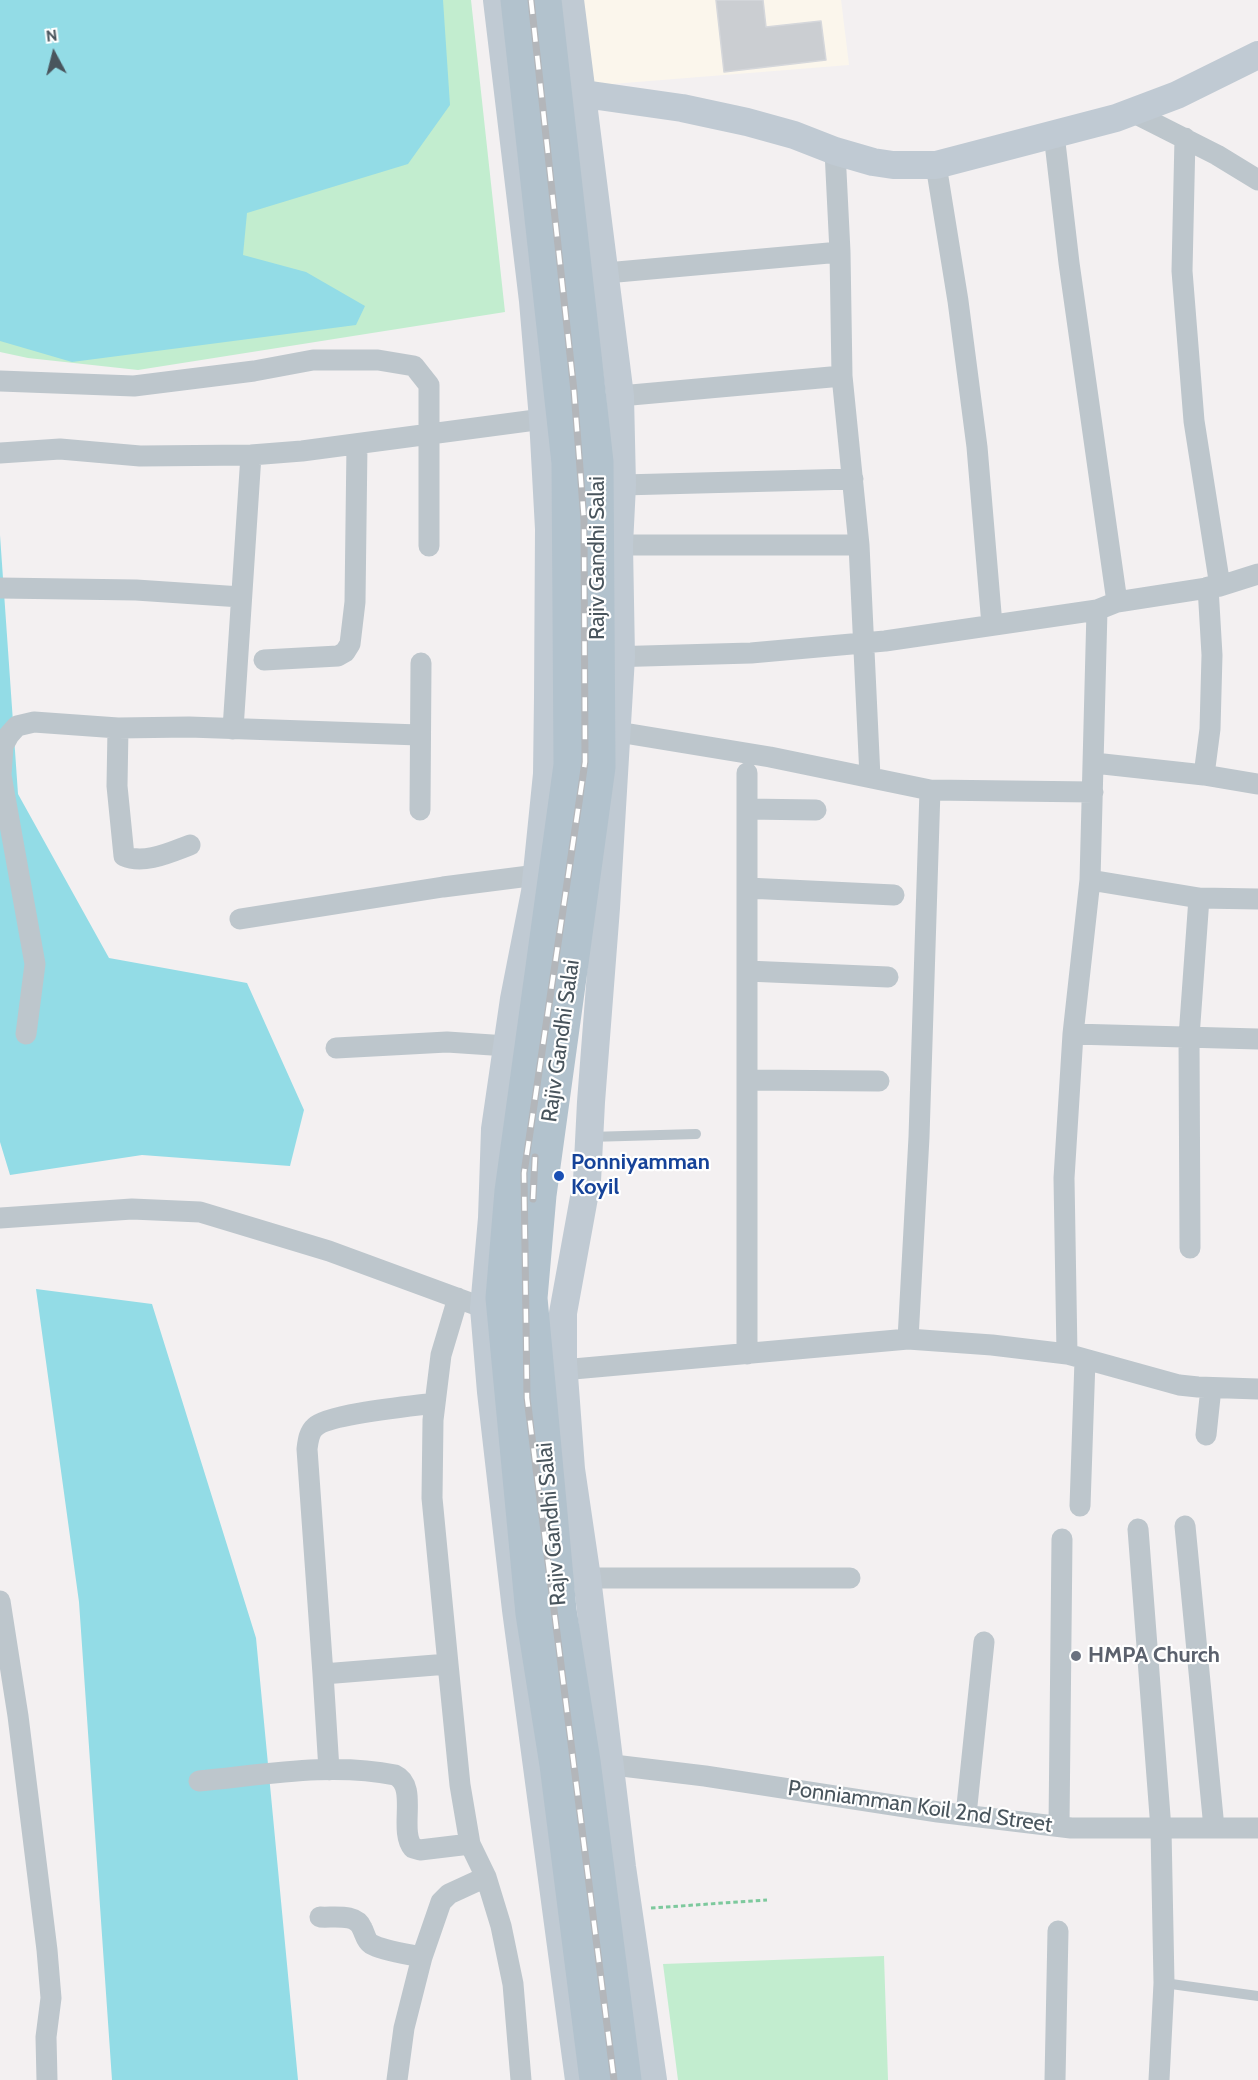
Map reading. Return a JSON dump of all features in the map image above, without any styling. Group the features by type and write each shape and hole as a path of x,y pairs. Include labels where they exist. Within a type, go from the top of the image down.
{"main road":[{"name":"Rajiv Gandhi Salai","path":"517,0 568,463 570,765 511,1191 502,1298 494,1311 532,1614 556,1766 596,2080"},
{"name":"Rajiv Gandhi Salai","path":"546,0 568,91 597,462 609,657 599,767 541,1183 531,1298 551,1371 560,1610 596,1763 626,2080"}],"street":[{"path":"497,0 533,301 543,418 549,530 548,774 537,875 495,1129 492,1218 494,1311 490,1392 516,1610 579,2080"},
{"path":"570,0 568,91 606,273 620,396 622,485 609,657 618,732 587,1181 551,1371 571,1469 587,1578 596,1763 628,1909 653,2080"},
{"path":"568,91 682,108 737,120 794,135 835,151 873,162 893,165 936,165 1132,112 1177,95 1258,55"},
{"path":"1132,112 1217,155 1258,180"},
{"path":"1054,134 1069,262 1117,602"},
{"path":"1185,138 1182,271 1194,421 1214,587 1210,729 1204,774"},
{"path":"835,151 840,252 842,376 859,545 870,777"},
{"path":"936,165 958,301 977,447 992,625"},
{"path":"606,273 840,252"},
{"path":"0,381 134,386 254,371 313,360 378,360 414,366 429,385 431,434 429,546"},
{"path":"620,396 842,376"},
{"path":"0,453 60,449 140,456 251,455 302,451 543,418"},
{"path":"264,660 338,656 345,652 350,644 354,602 357,444"},
{"path":"233,729 251,455"},
{"path":"622,485 853,479"},
{"path":"619,544 859,545"},
{"path":"609,657 751,653 864,643 1097,610 1117,602 1214,587 1258,574"},
{"path":"0,588 136,590 241,597"},
{"path":"1080,1506 1076,1357 1064,1178 1073,1034 1090,880 1097,610"},
{"path":"420,810 421,663"},
{"path":"26,1034 35,964 1,775 3,746 17,726 34,722 118,728 419,735"},
{"path":"118,728 117,786 124,856 130,859 141,859 163,855 190,845"},
{"path":"618,732 770,757 930,790 1093,792"},
{"path":"1094,763 1204,774 1257,784"},
{"path":"747,773 747,1354"},
{"path":"908,1339 919,1137 930,790"},
{"path":"747,809 816,810"},
{"path":"240,919 443,887 537,875"},
{"path":"1090,880 1199,898 1258,899"},
{"path":"747,888 894,895"},
{"path":"1190,1248 1189,1037 1199,898"},
{"path":"747,971 888,977"},
{"path":"1073,1034 1258,1039"},
{"path":"336,1048 447,1042 507,1046"},
{"path":"747,1080 879,1081"},
{"path":"0,1218 132,1209 200,1212 329,1251 494,1311"},
{"path":"458,1298 441,1355 435,1403 432,1498 460,1785 470,1844 486,1877 501,1926 513,1984 521,2080"},
{"path":"551,1371 908,1339 992,1345 1076,1357 1179,1385 1258,1389"},
{"path":"1206,1435 1211,1388"},
{"path":"329,1770 307,1449 309,1436 316,1425 336,1418 435,1403"},
{"path":"1185,1526 1214,1828"},
{"path":"1138,1529 1161,1829 1164,1983 1159,2080"},
{"path":"1059,1826 1062,1539"},
{"path":"587,1578 850,1578"},
{"path":"0,1601 18,1716 47,1950 51,1998 46,2037 47,2080"},
{"path":"966,1815 984,1642"},
{"path":"323,1674 448,1664"},
{"name":"Ponniamman Koil 2nd Street","path":"596,1763 705,1776 966,1815 1059,1826 1161,1829 1258,1828"},
{"path":"199,1781 329,1770 359,1770 395,1775 400,1777 405,1787 408,1837 413,1848 420,1850 470,1844"},
{"path":"397,2080 404,2028 422,1957 444,1898 486,1877"},
{"path":"320,1917 357,1920 366,1939 373,1946 422,1957"},
{"path":"1055,2080 1058,1930"}],"lane":[{"path":"589,1137 696,1134"},
{"path":"1164,1983 1258,1996"}],"path":[{"path":"628,1909 767,1900"}],"shaded area":[{"path":"577,0 841,0 849,65 587,86"}],"green space":[{"path":"0,0 471,0 505,312 138,370 28,358 0,352"},
{"path":"884,1956 888,2080 678,2080 663,1964"}],"water":[{"path":"0,0 443,0 450,105 408,164 247,213 243,255 306,272 365,306 356,325 72,362 0,341"},
{"path":"0,535 18,794 109,958 247,983 304,1110 290,1166 142,1155 10,1175 0,1142"},
{"path":"36,1289 152,1304 256,1638 298,2080 112,2080 79,1602"}],"building":[{"path":"716,0 763,0 766,27 821,21 826,60 724,72"}],"railway":[{"path":"531,0 574,391 584,520 585,762 524,1173 527,1398 614,2080"},
{"path":"533,1199 535,1157"}],"place":[{"name":"Ponniyamman Koyil","path":"559,1176"},
{"name":"HMPA Church","path":"1076,1656"}]}
